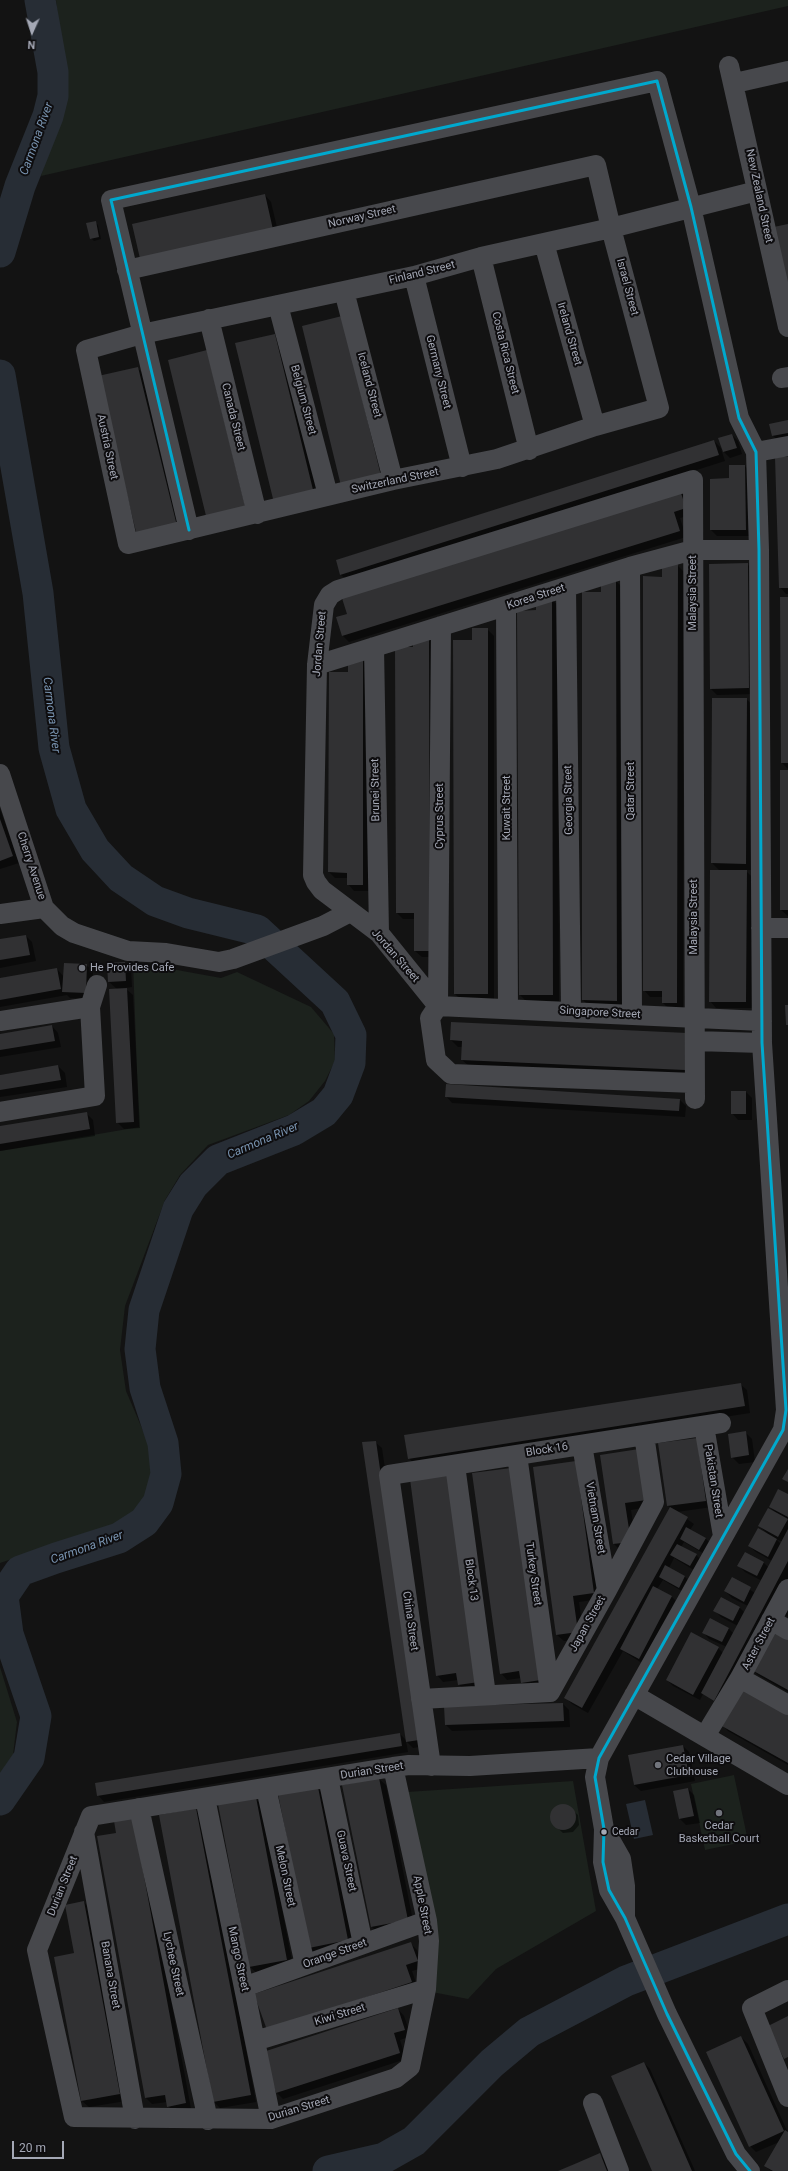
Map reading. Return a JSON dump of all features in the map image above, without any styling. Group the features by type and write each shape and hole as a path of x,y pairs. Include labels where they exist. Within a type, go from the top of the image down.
{"street":[{"name":"New Zealand Street","path":"788,72 732,74 788,326"},
{"path":"190,530 111,200 657,81 691,207 739,418 756,452 759,550 762,1043 786,1410 783,1430 599,1758 595,1777 604,1829 621,1859 628,1925 667,2014 736,2154 750,2171"},
{"name":"Israel Street","path":"596,165 611,228 659,408"},
{"name":"Norway Street","path":"127,270 596,165"},
{"name":"Finland Street","path":"86,350 142,334 414,276 481,257 611,228 757,191"},
{"name":"Ireland Street","path":"544,243 595,426"},
{"name":"Costa Rica Street","path":"481,257 529,450"},
{"name":"Germany Street","path":"414,276 462,467"},
{"name":"Iceland Street","path":"344,291 393,480"},
{"name":"Belgium Street","path":"278,305 328,496"},
{"name":"Canada Street","path":"209,320 257,514"},
{"name":"Austria Street","path":"86,350 128,544"},
{"name":"Switzerland Street","path":"128,544 393,480 462,467 529,450 595,426 659,408"},
{"path":"756,452 788,446"},
{"name":"Malaysia Street","path":"324,605 330,595 338,590 693,480 695,1091 451,1074 436,1060 430,1018 438,1006"},
{"name":"Korea Street","path":"317,665 630,567 693,550 759,550"},
{"name":"Qatar Street","path":"630,567 632,1015"},
{"name":"Georgia Street","path":"566,587 571,1012"},
{"name":"Jordan Street","path":"324,605 317,665 313,875 322,890 379,933 438,1006"},
{"name":"Kuwait Street","path":"506,606 508,1009"},
{"name":"Cyprus Street","path":"438,1006 442,626"},
{"name":"Brunei Street","path":"374,647 379,933"},
{"name":"Cherry Avenue","path":"0,774 44,908 62,926 87,938 128,951 166,953 219,962 233,959 323,926 350,912"},
{"path":"0,914 44,908"},
{"path":"761,928 788,928"},
{"path":"0,1112 95,1096 90,1007 97,985"},
{"name":"Singapore Street","path":"438,1006 762,1020"},
{"path":"0,1021 90,1007"},
{"path":"695,1041 762,1043"},
{"name":"Pakistan Street","path":"713,1424 723,1536"},
{"name":"Block 16","path":"389,1476 713,1424"},
{"name":"Japan Street","path":"550,1692 654,1502 644,1435"},
{"name":"Vietnam Street","path":"582,1445 607,1590"},
{"name":"Turkey Street","path":"517,1455 550,1692"},
{"name":"Block 13","path":"455,1465 486,1695"},
{"name":"China Street","path":"389,1476 431,1766"},
{"name":"Aster Street","path":"705,1736 740,1678 780,1625 788,1589"},
{"name":"Aster Street","path":"740,1678 788,1705"},
{"path":"421,1699 550,1692"},
{"path":"634,1695 788,1784"},
{"name":"Durian Street","path":"410,2068 396,2078 271,2120 74,2118 37,1950 91,1816 394,1767 528,1764 599,1758"},
{"name":"Apple Street","path":"394,1767 427,1921 429,1941 426,1989 410,2068"},
{"name":"Guava Street","path":"328,1778 363,1944"},
{"name":"Melon Street","path":"266,1788 304,1965"},
{"name":"Mango Street","path":"205,1798 271,2120"},
{"name":"Lychee Street","path":"139,1808 208,2120"},
{"name":"Banana Street","path":"84,1832 135,2119"},
{"name":"Orange Street","path":"244,1987 427,1921"},
{"name":"Kiwi Street","path":"255,2041 426,1989"},
{"path":"788,1990 752,2008 783,2069 788,2097"},
{"path":"593,2103 619,2171"}],"shaded area":[{"path":"56,0 788,0 788,6 41,176 63,98 64,70"},
{"path":"133,962 221,978 237,972 311,1007 334,1034 335,1061 325,1081 309,1101 289,1115 208,1145 180,1175 165,1200 125,1306 120,1350 126,1391 150,1447 153,1471 149,1495 137,1512 115,1524 0,1563 0,1151 139,1127"},
{"path":"0,1667 17,1722 13,1755 0,1774"},
{"name":"Cedar Basketball Court","path":"734,1775 748,1841 705,1850 691,1784"},
{"path":"573,1781 596,1911 496,1969 468,1999 432,1992 407,1792"},
{"path":"645,1800 653,1835 634,1839 626,1804"}],"building":[{"path":"265,194 274,234 141,263 132,224"},
{"path":"96,221 99,237 90,239 86,223"},
{"path":"788,224 788,306 769,228"},
{"path":"342,316 382,480 342,490 302,326"},
{"path":"275,334 315,498 275,507 235,343"},
{"path":"207,350 247,514 208,524 168,360"},
{"path":"138,367 178,530 138,540 98,376"},
{"path":"788,420 788,433 772,436 769,424"},
{"path":"732,434 737,448 723,452 718,438"},
{"path":"714,440 719,455 340,575 336,560"},
{"path":"775,457 788,457 788,588 779,588"},
{"path":"729,465 745,465 746,530 710,530 710,479 729,478"},
{"path":"680,490 686,508 674,512 680,531 342,636 336,617 347,614 341,595"},
{"path":"748,563 749,688 710,689 709,564"},
{"path":"662,564 678,564 677,1003 662,1003 662,991 643,991 643,576 662,577"},
{"path":"601,580 616,580 617,1001 582,1000 582,592 601,592"},
{"path":"780,597 788,597 788,763 781,763"},
{"path":"536,598 552,598 553,995 519,995 517,611 536,610"},
{"path":"472,628 488,628 488,994 454,994 453,640 472,640"},
{"path":"413,637 429,637 430,951 414,951 414,913 396,913 395,647 413,647"},
{"path":"348,660 363,660 363,885 347,885 347,873 328,872 329,672 348,672"},
{"path":"712,698 747,698 746,864 711,863"},
{"path":"780,770 788,770 788,910 780,910"},
{"path":"0,819 13,856 0,861"},
{"path":"710,870 747,870 746,1002 709,1002"},
{"path":"26,935 30,955 0,960 0,939"},
{"path":"125,962 126,981 108,982 107,963"},
{"path":"64,963 87,964 86,993 62,992"},
{"path":"57,968 61,989 0,1000 0,978"},
{"path":"127,988 134,1122 116,1123 109,989"},
{"path":"785,1005 788,1005 788,1025 786,1025"},
{"path":"451,1022 687,1033 685,1070 461,1060 462,1041 450,1040"},
{"path":"52,1025 55,1041 0,1050 0,1034"},
{"path":"58,1065 61,1080 0,1090 0,1075"},
{"path":"446,1084 680,1099 679,1111 445,1097"},
{"path":"731,1091 746,1091 746,1114 731,1114"},
{"path":"87,1112 90,1129 0,1144 0,1126"},
{"path":"741,1383 745,1406 408,1459 404,1435"},
{"path":"746,1431 749,1455 731,1458 728,1434"},
{"path":"697,1438 706,1501 667,1506 658,1443"},
{"path":"376,1441 419,1740 406,1742 362,1442"},
{"path":"639,1449 647,1500 625,1503 631,1542 613,1544 600,1455"},
{"path":"576,1461 594,1593 573,1596 578,1632 556,1635 533,1467"},
{"path":"511,1468 541,1680 521,1683 519,1671 500,1674 472,1473"},
{"path":"788,1469 788,1482 782,1479"},
{"path":"452,1473 479,1682 458,1685 456,1673 436,1676 410,1479"},
{"path":"778,1489 788,1494 788,1517 769,1507"},
{"path":"670,1507 688,1517 582,1708 564,1698"},
{"path":"768,1508 788,1519 778,1537 758,1526"},
{"path":"686,1527 706,1538 699,1550 680,1539"},
{"path":"758,1528 777,1539 768,1557 748,1546"},
{"path":"788,1529 788,1561 714,1701 701,1693"},
{"path":"677,1544 697,1554 690,1566 670,1555"},
{"path":"745,1552 764,1562 757,1576 737,1566"},
{"path":"665,1565 685,1576 679,1588 659,1577"},
{"path":"732,1577 751,1587 744,1602 724,1591"},
{"path":"653,1586 672,1596 639,1659 620,1649"},
{"path":"721,1597 740,1607 733,1621 713,1611"},
{"path":"710,1618 729,1628 722,1642 702,1633"},
{"path":"773,1627 788,1635 788,1690 750,1669"},
{"path":"691,1632 719,1647 693,1695 666,1680"},
{"path":"744,1683 788,1708 788,1763 720,1725"},
{"path":"563,1703 564,1721 445,1725 444,1706"},
{"path":"400,1733 402,1746 97,1796 95,1783"},
{"name":"Cedar Village Clubhouse","path":"683,1745 689,1775 634,1785 628,1755"},
{"path":"379,1778 408,1920 371,1927 342,1785"},
{"path":"318,1787 348,1940 309,1948 278,1794"},
{"path":"688,1788 694,1816 679,1819 673,1791"},
{"path":"256,1797 287,1960 249,1967 218,1804"},
{"path":"563,1804 572,1808 576,1817 572,1826 563,1830 554,1826 550,1817 554,1808"},
{"path":"196,1808 251,2095 213,2102 159,1815"},
{"path":"133,1817 186,2103 167,2107 165,2095 145,2098 97,1836 116,1833 114,1821"},
{"path":"84,1901 120,2094 81,2101 54,1957 74,1953 65,1905"},
{"path":"411,1942 418,1961 406,1965 412,1982 267,2030 254,1994"},
{"path":"398,2008 405,2030 394,2033 400,2053 276,2093 263,2052"},
{"path":"788,2016 788,2057 784,2059 768,2026"},
{"path":"741,2036 784,2131 749,2147 706,2052"},
{"path":"644,2062 692,2171 652,2171 611,2076"},
{"path":"785,2130 788,2132 788,2171 773,2171 764,2166"},
{"path":"600,2153 607,2171 558,2171 577,2163"}],"waterway":[{"name":"Carmona River","path":"0,252 20,186 48,116 53,96 53,72 40,0"},
{"name":"Carmona River","path":"0,375 38,593 54,748 71,809 95,850 121,878 155,901 188,913 257,930 335,1002 351,1035 350,1063 338,1095 324,1112 294,1130 218,1160 193,1185 178,1209 144,1310 140,1349 145,1388 163,1443 166,1474 158,1503 144,1522 119,1538 20,1571 3,1596 8,1634 36,1716 29,1758 0,1800"},
{"path":"328,2171 384,2158 414,2141 492,2063 529,2032 626,1981 788,1919"}],"transit line":[{"path":"189,530 111,200 657,81 691,207 739,418 756,452 759,550 762,1043 786,1410 783,1430 599,1758 595,1777 604,1829 603,1862 609,1890 625,1918 667,2014 736,2154 750,2171"}],"place":[{"name":"He Provides Cafe","path":"82,968"},
{"name":"Cedar Village Clubhouse","path":"658,1765"},
{"name":"Cedar Basketball Court","path":"719,1813"},
{"name":"Cedar","path":"604,1832"}]}
